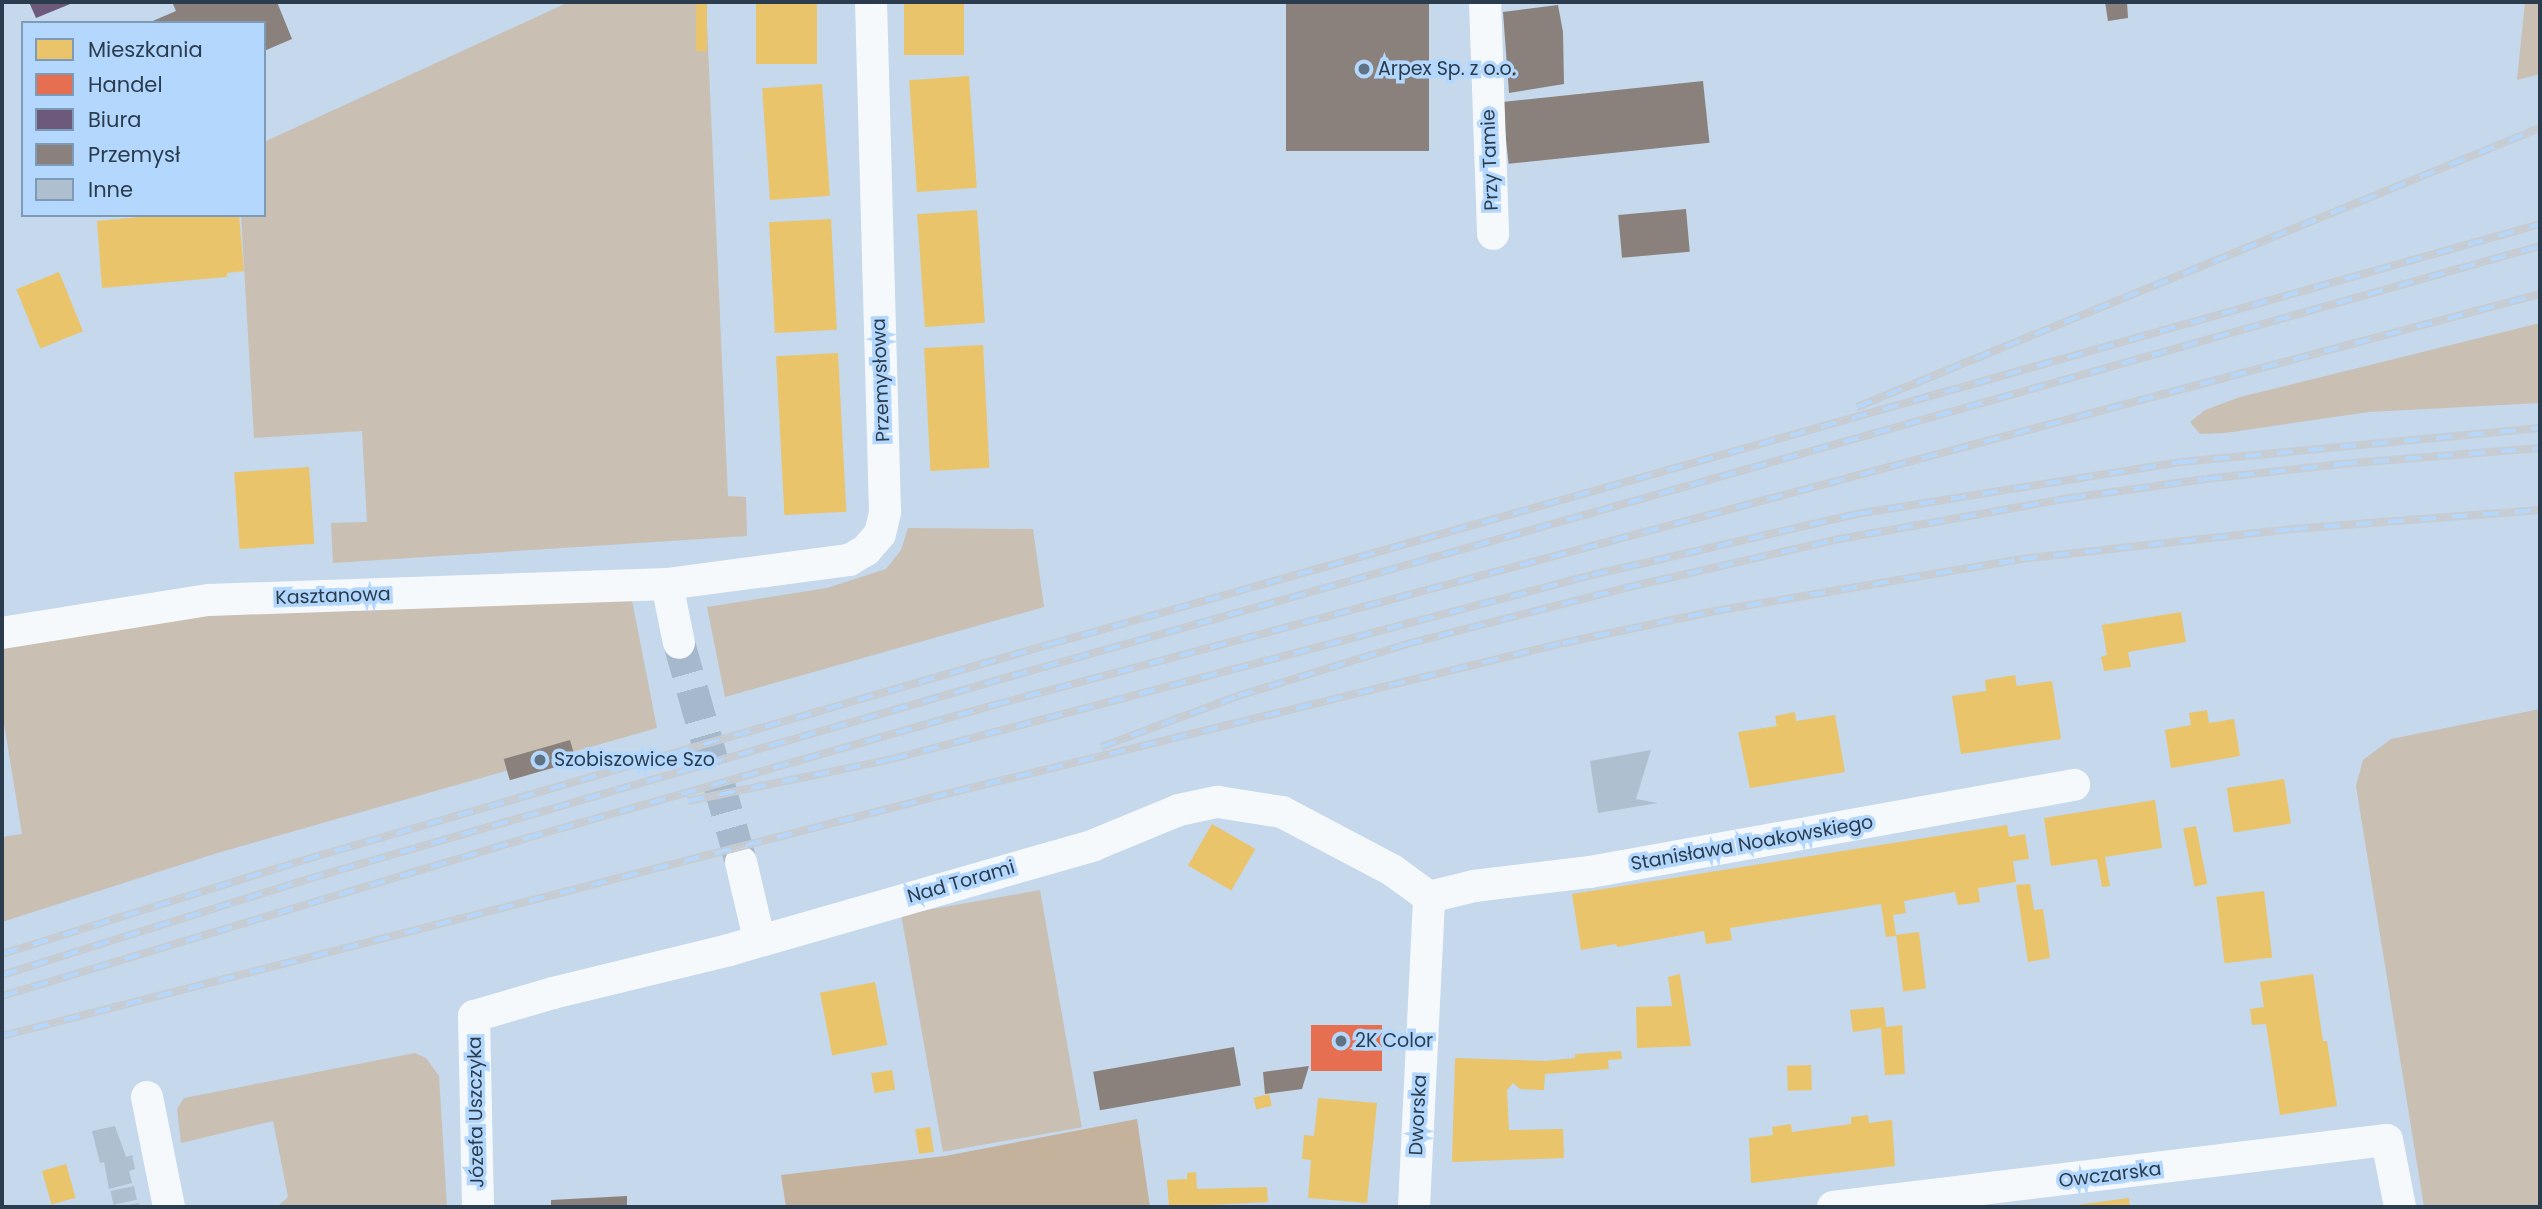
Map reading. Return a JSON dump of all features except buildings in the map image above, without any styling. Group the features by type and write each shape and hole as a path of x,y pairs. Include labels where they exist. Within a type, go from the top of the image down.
{"street":[{"name":"Przemysłowa","path":"667,584 849,560 866,550 880,534 885,512 871,2"},
{"name":"Przy Tamie","path":"1485,2 1493,233"},
{"name":"Kasztanowa","path":"2,634 209,600 667,584"},
{"path":"667,584 678,643"},
{"name":"Stanisława Noakowskiego","path":"1429,897 1474,886 1590,872 2074,785"},
{"name":"Nad Torami","path":"474,1016 1094,845 1179,810 1219,802 1282,812 1392,870 1429,897"},
{"path":"741,862 759,939"},
{"name":"Dworska","path":"1414,1207 1429,897"},
{"name":"Józefa Uszczyka","path":"474,1016 478,1207"},
{"path":"147,1097 169,1207"},
{"name":"Owczarska","path":"1833,1207 2387,1140 2400,1207"}],"shaded area":[{"path":"569,2 706,2 728,496 746,497 747,536 333,563 331,523 367,522 362,431 254,438 241,217 266,217 266,141"},
{"path":"2525,2 2540,2 2540,74 2517,80"},
{"path":"2540,323 2540,403 2369,412 2225,433 2200,434 2190,422 2205,410 2240,397"},
{"path":"908,528 1033,529 1044,607 725,697 707,607 827,588 886,569 901,550"},
{"path":"629,585 657,728 214,854 2,922 2,837 22,834 2,711 2,633 209,600"},
{"path":"2540,709 2540,1207 2424,1207 2356,786 2363,760 2391,739"},
{"path":"1040,890 1082,1127 943,1152 901,914"},
{"path":"415,1053 426,1058 439,1076 447,1207 269,1207 279,1205 288,1197 273,1121 181,1143 177,1109 184,1098"},
{"path":"1137,1119 1150,1207 786,1207 781,1175 945,1156"}],"tunnel":[{"path":"679,643 741,862"}],"railway":[{"path":"1857,407 2540,128"},
{"path":"2,954 304,860 1051,644 2540,224"},
{"path":"2,975 308,879 1012,676 2540,246"},
{"path":"2,996 527,838 994,705 2540,294"},
{"path":"688,801 892,759 1592,575 1856,514 2181,462 2540,428"},
{"path":"1101,747 1238,696 1407,644 1625,588 1834,540 2070,498 2206,479 2341,464 2540,448"},
{"path":"2,1036 954,792 1563,643 1715,611 2021,559 2292,529 2540,510"}],"place":[{"name":"Arpex Sp. z o.o.","path":"1364,69"},
{"name":"Szobiszowice Szo","path":"540,760"},
{"name":"2K Color","path":"1341,1041"}]}
